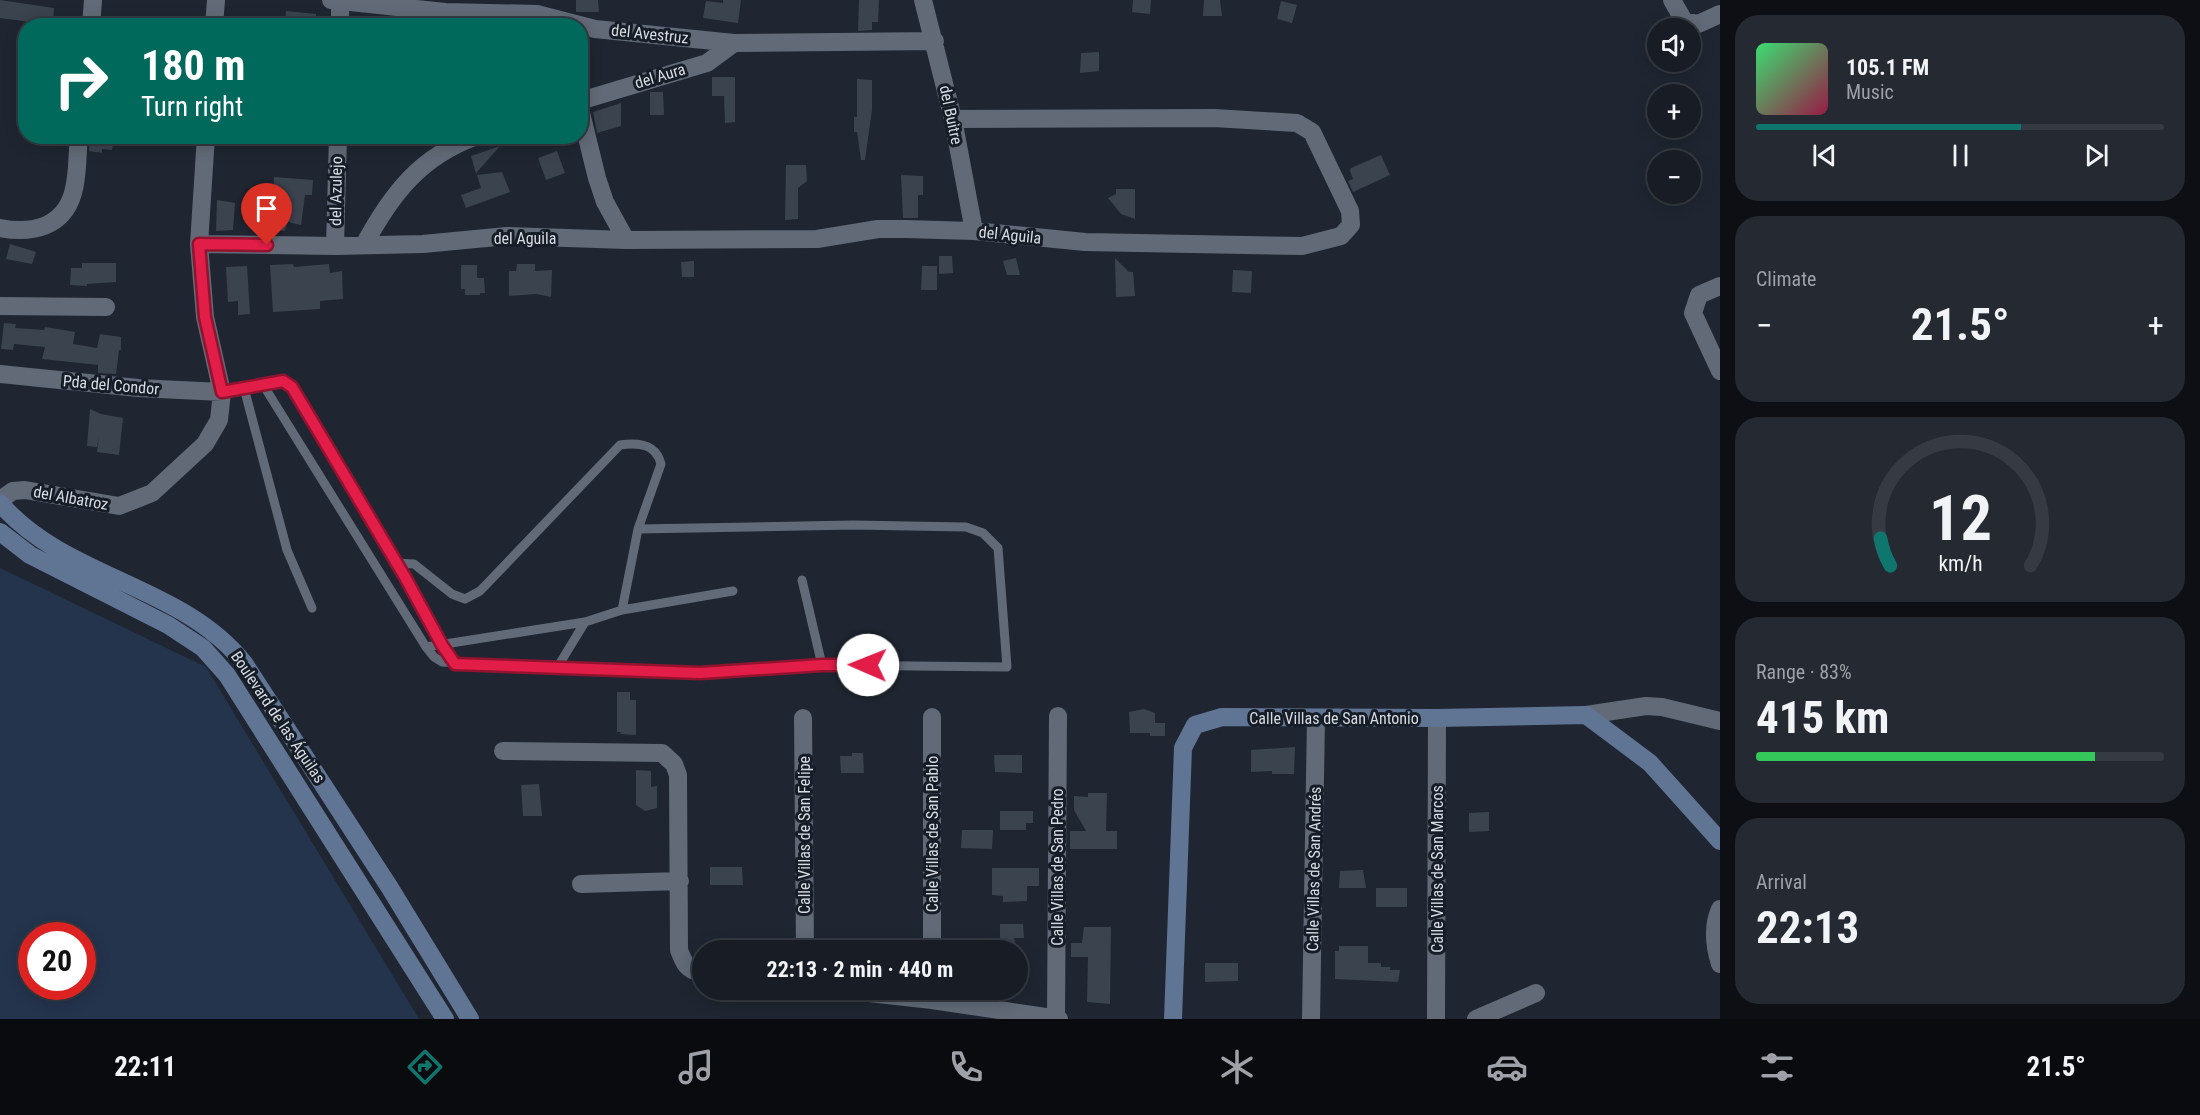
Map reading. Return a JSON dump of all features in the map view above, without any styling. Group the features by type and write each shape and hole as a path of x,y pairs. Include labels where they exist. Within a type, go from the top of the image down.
{"main road":[{"name":"Boulevard de las Águilas","path":"0,501 12,517 45,543 180,609 217,633 232,647 390,888 470,1019"},
{"name":"Boulevard de las Águilas","path":"0,532 30,555 168,625 203,648 216,660 445,1019"},
{"name":"Calle Villas de San Antonio","path":"1173,1019 1183,748 1195,725 1222,717 1437,718 1586,715"},
{"path":"1586,715 1650,764 1720,841"}],"street":[{"path":"92,18 93,0"},
{"path":"215,18 216,0"},
{"name":"del Buitre","path":"922,0 935,41 953,119 974,231"},
{"path":"1672,0 1684,21 1698,24 1720,14"},
{"path":"336,1 339,18"},
{"name":"del Avestruz","path":"336,1 444,12 537,14 554,18"},
{"name":"del Avestruz","path":"588,26 734,43 935,41"},
{"name":"del Aura","path":"588,99 707,63 734,43"},
{"name":"del Aguila","path":"199,244 335,246 423,244 507,236 626,240 817,239 878,229 974,231 1085,242 1302,246 1341,236 1351,225 1350,211 1312,132 1297,123 1214,118 953,119"},
{"path":"588,140 600,186 615,222 626,240"},
{"path":"0,228 19,232 41,228 63,215 73,193 78,144"},
{"name":"del Albatroz","path":"0,501 13,491 25,490 119,506 152,493 205,444 219,420 222,392 205,317 199,244 205,144"},
{"name":"del Azulejo","path":"335,246 338,144"},
{"path":"364,245 384,208 419,168 459,144"},
{"path":"1720,286 1699,295 1693,313 1720,371"},
{"path":"0,306 106,307"},
{"name":"Pda del Condor","path":"0,374 138,388 222,392"},
{"path":"1586,715 1646,706 1662,707 1720,720"},
{"name":"Calle Villas de San Pedro","path":"1057,1019 1058,716"},
{"name":"Calle Villas de San Pablo","path":"932,717 932,940"},
{"name":"Calle Villas de San Felipe","path":"803,718 805,940"},
{"name":"Calle Villas de San Andrés","path":"1311,1019 1316,718"},
{"name":"Calle Villas de San Marcos","path":"1436,1019 1437,718"},
{"path":"503,752 662,753 674,764 678,775 679,950 684,964 692,971"},
{"path":"581,884 680,881"},
{"path":"1720,909 1714,921 1714,937 1720,964"},
{"path":"1476,1019 1536,993"},
{"path":"958,1000 1057,1019"}],"lane":[{"path":"222,392 283,381 292,387 455,664"},
{"path":"262,383 426,647 434,657 442,662 700,673 822,665 1007,667 998,548 984,532 966,527 854,525 638,529"},
{"path":"244,388 287,550 312,608"},
{"path":"396,563 414,564 452,594 465,599 480,591 620,446 635,442 653,448 659,455 661,464 638,529 622,610"},
{"path":"802,580 822,665"},
{"path":"426,647 585,622 622,610 733,591"},
{"path":"557,668 585,622"}],"shaded area":[{"path":"0,568 206,667 419,1019 0,1019"}],"building":[{"path":"0,0 54,8 53,18 18,18 18,20 0,18"},
{"path":"576,0 598,0 599,12 576,12"},
{"path":"723,0 741,0 738,23 703,18 706,1 723,3"},
{"path":"859,0 879,0 878,22 872,22 872,30 858,31"},
{"path":"1133,0 1151,0 1150,14 1132,12"},
{"path":"1204,0 1220,0 1222,16 1203,16"},
{"path":"1281,1 1297,5 1292,23 1277,19"},
{"path":"286,11 316,14 316,18 286,18"},
{"path":"1099,52 1099,71 1080,73 1081,53"},
{"path":"712,77 735,77 735,122 725,123 724,96 712,96"},
{"path":"857,79 872,80 872,110 865,160 861,160 857,132 854,132 854,117 857,117"},
{"path":"650,92 663,92 664,115 650,115"},
{"path":"621,103 621,126 597,133 593,112"},
{"path":"89,144 113,144 112,150 102,149 102,153 89,151"},
{"path":"500,146 477,172 476,174 471,156"},
{"path":"557,151 565,173 546,180 538,158"},
{"path":"1381,155 1390,175 1353,192 1348,181 1353,179 1351,168"},
{"path":"786,165 806,165 807,181 798,188 798,219 785,220"},
{"path":"502,172 510,192 466,208 461,195 481,188 477,175"},
{"path":"901,175 923,176 923,195 918,195 918,218 903,218"},
{"path":"274,177 313,180 312,195 305,195 301,225 288,222 285,231 261,228 268,192 273,192"},
{"path":"1116,189 1135,189 1135,219 1121,214 1108,198 1116,194"},
{"path":"217,200 235,203 233,230 216,231"},
{"path":"10,244 36,252 32,264 6,259"},
{"path":"939,256 952,256 953,273 939,274"},
{"path":"1016,258 1020,275 1007,275 1003,261"},
{"path":"1115,258 1129,272 1133,272 1135,296 1116,297"},
{"path":"694,261 694,277 682,277 681,262"},
{"path":"82,263 116,263 116,282 87,284 87,286 70,285 71,268 82,268"},
{"path":"293,264 294,267 329,264 330,273 342,271 343,299 320,301 320,309 273,312 270,265"},
{"path":"517,264 535,264 535,271 552,270 551,297 536,294 509,296 509,271 516,271"},
{"path":"461,265 477,265 477,278 484,278 485,293 465,295 465,289 461,289"},
{"path":"247,266 250,314 238,315 238,301 228,302 226,267"},
{"path":"922,266 937,266 937,290 921,290"},
{"path":"1233,270 1252,271 1251,293 1232,292"},
{"path":"4,323 16,324 15,328 44,330 45,327 75,332 73,344 97,348 100,334 121,337 116,374 98,373 98,365 42,359 45,347 14,344 13,350 1,349"},
{"path":"90,409 101,414 123,418 119,455 97,452 99,436 97,447 87,446"},
{"path":"617,692 630,692 630,700 636,700 636,735 617,732"},
{"path":"1144,709 1155,713 1155,723 1165,723 1165,736 1130,733 1129,712"},
{"path":"1295,747 1294,774 1272,774 1272,771 1251,772 1251,750"},
{"path":"852,753 863,753 864,773 841,773 840,756 852,756"},
{"path":"994,755 1022,755 1022,773 995,772"},
{"path":"636,770 651,771 651,787 657,786 657,808 645,811 636,805"},
{"path":"539,784 542,816 523,816 521,785"},
{"path":"1088,793 1107,793 1106,831 1117,831 1117,849 1070,849 1070,831 1086,831 1074,810 1074,796 1088,797"},
{"path":"1000,811 1033,811 1033,823 1026,823 1026,830 1000,830"},
{"path":"1489,812 1489,831 1469,832 1469,813"},
{"path":"962,830 993,830 992,849 961,848"},
{"path":"710,867 742,867 743,885 710,885"},
{"path":"992,868 1039,868 1039,886 1027,886 1027,901 1003,902 1003,896 992,895"},
{"path":"1363,870 1366,888 1339,888 1340,871"},
{"path":"1376,888 1407,888 1407,907 1376,907"},
{"path":"1000,924 1023,924 1024,938 1000,940"},
{"path":"1084,927 1111,927 1110,1004 1087,1002 1088,957 1071,957 1071,943 1082,943"},
{"path":"1339,946 1368,946 1368,963 1381,963 1381,967 1400,970 1398,982 1335,979 1335,951 1339,951"},
{"path":"1205,963 1238,963 1238,981 1205,982"}],"route":[{"path":"267,245 199,244 205,317 222,392 283,381 292,387 455,664 700,673 822,665 868,665"}]}
